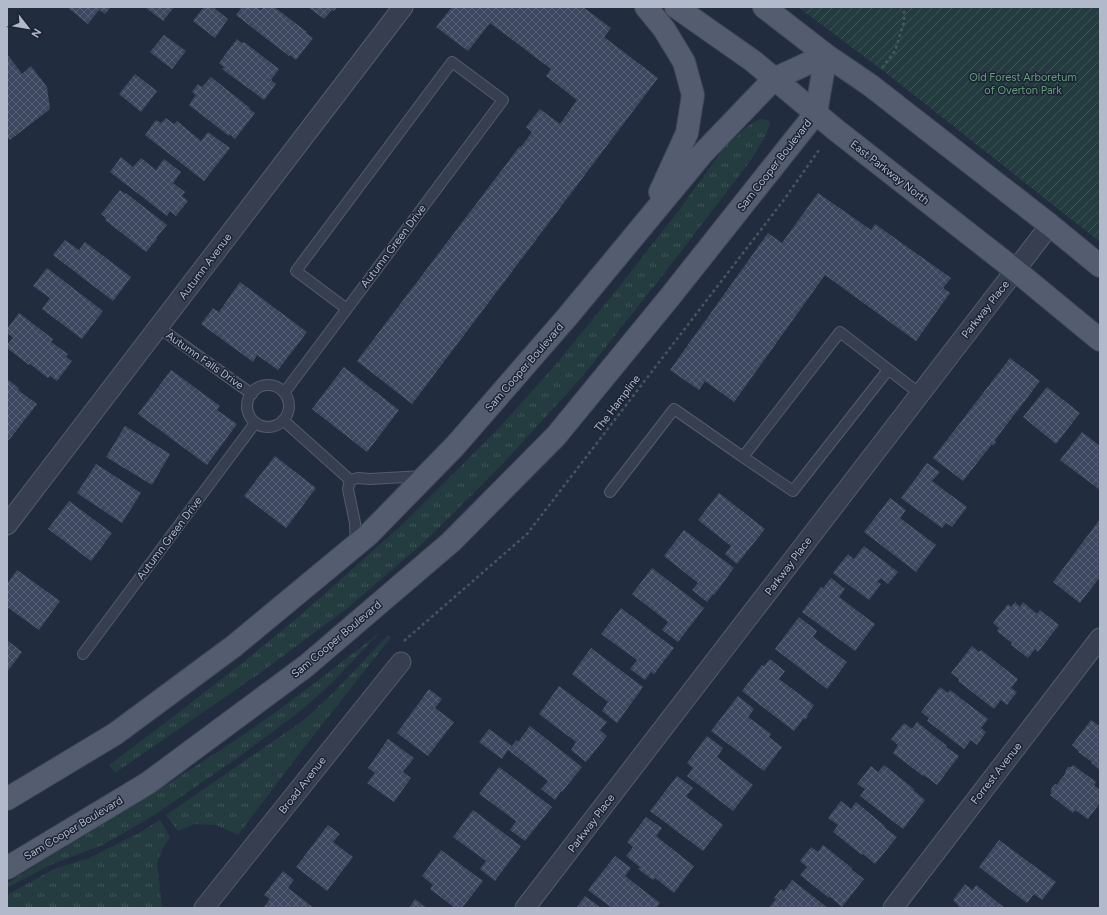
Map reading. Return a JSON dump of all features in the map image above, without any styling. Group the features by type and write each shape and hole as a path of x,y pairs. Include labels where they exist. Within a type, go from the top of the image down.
{"main road":[{"path":"646,7 664,29 684,62 693,95 687,133 647,222"},
{"name":"East Parkway North","path":"676,7 753,61 816,113 1015,270 1100,340"},
{"path":"764,7 826,55 870,85 1050,225 1100,266"},
{"name":"Sam Cooper Boulevard","path":"7,799 115,734 234,646 368,535 455,446 568,316 702,154 774,79 826,55"},
{"name":"Sam Cooper Boulevard","path":"7,868 154,778 306,666 451,542 556,436 669,298 816,113 826,55"}],"street":[{"name":"Autumn Avenue","path":"7,525 403,7"},
{"name":"Parkway Place","path":"526,908 1050,225"},
{"name":"Forrest Avenue","path":"893,908 1100,638"},
{"name":"Broad Avenue","path":"204,908 401,662"}],"lane":[{"name":"Autumn Green Drive","path":"284,393 347,309 502,100 452,62 296,271 347,309"},
{"name":"Autumn Falls Drive","path":"158,327 252,394"},
{"path":"743,456 840,332 920,394"},
{"path":"610,492 674,409 793,491 888,370"},
{"path":"273,386 284,393 287,399 288,412 285,418 275,426 261,426 250,418 247,411 247,404 252,394 260,388 273,386"},
{"path":"283,420 350,480"},
{"name":"Autumn Green Drive","path":"83,654 255,423"},
{"path":"350,480 358,478 370,479 425,476"},
{"path":"350,480 348,488 355,523 356,545"}],"path":[{"path":"881,70 895,51 904,22 904,7"},
{"name":"The Hampline","path":"404,642 527,534 783,201 819,150"}],"green space":[{"name":"Old Forest Arboretum of Overton Park","path":"798,7 1100,7 1100,242 886,73"},
{"path":"760,119 768,120 770,124 766,135 751,160 663,275 581,378 499,468 421,545 345,610 260,673 115,773 109,765 241,664 296,619 403,524 500,427 556,364 615,292 679,210 723,149 749,125"},
{"path":"379,633 332,683 303,709 236,759 156,814 105,844 50,865 7,888 7,883 162,788 253,728"},
{"path":"388,635 391,637 238,835 216,825 194,824 178,831 166,815 304,720 336,690"},
{"path":"160,820 170,837 163,848 157,863 162,908 7,908 7,895 54,869 89,858 139,833"}],"building":[{"path":"67,7 111,7 105,14 99,10 88,24"},
{"path":"145,7 174,7 163,21"},
{"path":"204,7 213,7 228,19 215,38 193,21"},
{"path":"242,7 257,7 261,10 263,7 274,7 313,38 296,60 236,15"},
{"path":"308,7 337,7 324,19"},
{"path":"452,7 583,7 611,28 604,37 658,78 412,404 357,361 532,132 526,127 540,109 560,124 577,100 546,76 551,69 490,23 468,51 436,27"},
{"path":"164,35 186,51 172,69 150,52"},
{"path":"237,39 242,43 244,42 279,69 271,80 276,84 264,100 222,69 224,67 219,63"},
{"path":"7,54 22,74 31,66 47,87 50,109 10,140 7,137"},
{"path":"135,74 157,91 141,112 119,94"},
{"path":"211,77 255,113 235,139 189,105 196,95 192,92 198,84 202,87"},
{"path":"166,118 174,124 177,121 201,141 208,132 230,148 204,181 145,135 156,120 161,123"},
{"path":"121,157 133,167 141,158 156,170 164,159 181,172 173,183 185,192 182,196 188,201 176,216 170,211 167,216 110,172"},
{"path":"120,190 167,225 146,252 105,220 106,218 101,214"},
{"path":"818,193 871,230 875,224 951,278 943,288 950,293 916,341 825,275 734,402 705,381 699,390 670,370 768,233 782,243"},
{"path":"65,240 79,250 85,242 131,277 113,301 53,255"},
{"path":"47,268 103,311 82,339 42,309 50,298 33,286"},
{"path":"240,282 307,332 278,370 257,355 253,362 201,324 213,308 219,312"},
{"path":"19,313 53,339 51,342 68,354 66,357 72,361 57,381 50,376 48,378 7,348 7,345 13,338 7,333 7,329"},
{"path":"1010,358 1040,381 995,440 996,442 993,446 992,444 963,481 933,458"},
{"path":"344,367 399,410 367,452 312,409"},
{"path":"171,370 220,406 217,410 237,424 207,465 138,414"},
{"path":"7,379 19,388 18,390 37,404 9,440 7,439"},
{"path":"1047,387 1080,413 1056,444 1023,417"},
{"path":"125,426 170,454 152,485 106,457"},
{"path":"1082,432 1100,446 1100,490 1060,460"},
{"path":"275,456 316,488 286,528 244,496"},
{"path":"927,463 940,472 932,481 967,507 952,527 946,523 942,528 901,498"},
{"path":"96,464 141,493 122,523 77,493"},
{"path":"719,493 765,529 737,564 725,554 731,546 698,520"},
{"path":"890,498 906,510 900,518 936,545 916,572 864,532"},
{"path":"69,501 112,533 91,561 48,529"},
{"path":"1100,519 1100,577 1080,603 1053,582"},
{"path":"684,530 734,568 707,602 692,590 698,583 664,556"},
{"path":"864,546 898,572 888,584 881,578 877,582 881,584 869,600 833,573 848,554 854,559"},
{"path":"652,568 704,608 678,642 662,630 668,622 632,594"},
{"path":"17,570 60,601 39,630 7,607 7,584"},
{"path":"831,578 845,589 839,597 875,624 855,651 802,612 821,587 823,588"},
{"path":"1015,602 1020,607 1023,602 1037,614 1040,610 1059,625 1038,652 1035,649 1028,658 1011,645 1012,643 997,631 999,628 993,623 1008,604 1011,607"},
{"path":"621,608 674,648 654,674 651,672 645,680 630,669 637,660 601,634"},
{"path":"799,617 817,631 813,637 847,662 827,689 775,649"},
{"path":"7,640 22,652 7,672"},
{"path":"972,646 979,652 981,650 1018,679 1011,688 1017,692 1007,705 1001,700 994,709 958,681 959,679 951,673"},
{"path":"591,648 643,687 617,723 602,711 608,702 572,674"},
{"path":"770,659 785,671 779,679 814,705 805,720 804,718 794,731 742,691 762,665 764,666"},
{"path":"559,686 607,722 600,730 607,736 586,762 571,750 576,742 539,714"},
{"path":"940,687 948,693 950,690 988,719 981,728 986,732 977,745 971,740 964,749 927,721 929,718 921,712"},
{"path":"429,689 442,699 435,708 454,722 428,756 397,733"},
{"path":"738,696 754,709 748,717 771,734 769,737 782,747 764,771 711,731"},
{"path":"1091,720 1100,725 1100,770 1078,752 1079,751 1072,745"},
{"path":"917,722 959,756 937,785 893,753 898,745 891,739 904,723 912,729"},
{"path":"530,726 582,767 555,800 541,789 548,781 508,750 502,759 479,742 489,729 512,746 516,740 518,742"},
{"path":"707,736 723,748 717,757 753,785 733,811 687,776 693,768 687,763"},
{"path":"388,739 414,758 403,772 411,778 394,802 367,783 375,773 368,768"},
{"path":"884,765 914,789 913,790 925,800 903,829 860,796 865,789 857,784 871,766 878,772"},
{"path":"1073,765 1096,782 1094,785 1100,790 1100,803 1088,819 1075,810 1073,813 1050,795 1051,789 1055,784 1057,785 1068,767"},
{"path":"499,767 552,807 525,841 510,830 516,821 479,794"},
{"path":"677,776 693,788 686,796 723,825 703,851 650,811"},
{"path":"841,801 851,809 856,802 897,837 875,864 833,832 838,825 828,818"},
{"path":"473,810 521,846 495,881 480,869 486,861 453,837"},
{"path":"646,817 662,828 656,836 694,866 674,893 655,878 653,880 638,869 640,867 626,856 633,847 627,842"},
{"path":"328,825 340,834 333,842 353,857 327,891 296,867"},
{"path":"999,840 1056,882 1042,900 1034,894 1027,903 979,867"},
{"path":"823,845 864,879 842,907 800,875 807,867 800,861 811,847 818,852"},
{"path":"441,850 483,881 462,908 455,908 430,889 433,885 422,876"},
{"path":"615,856 631,868 625,876 660,903 656,908 612,908 588,890"},
{"path":"283,871 294,880 288,888 314,908 263,908 270,899 264,895"},
{"path":"792,880 828,908 769,908 781,889 784,891"},
{"path":"965,884 972,890 976,885 1005,908 957,908 959,906 953,900"},
{"path":"585,896 600,907 600,908 576,908"},
{"path":"415,899 427,908 409,908"}]}
